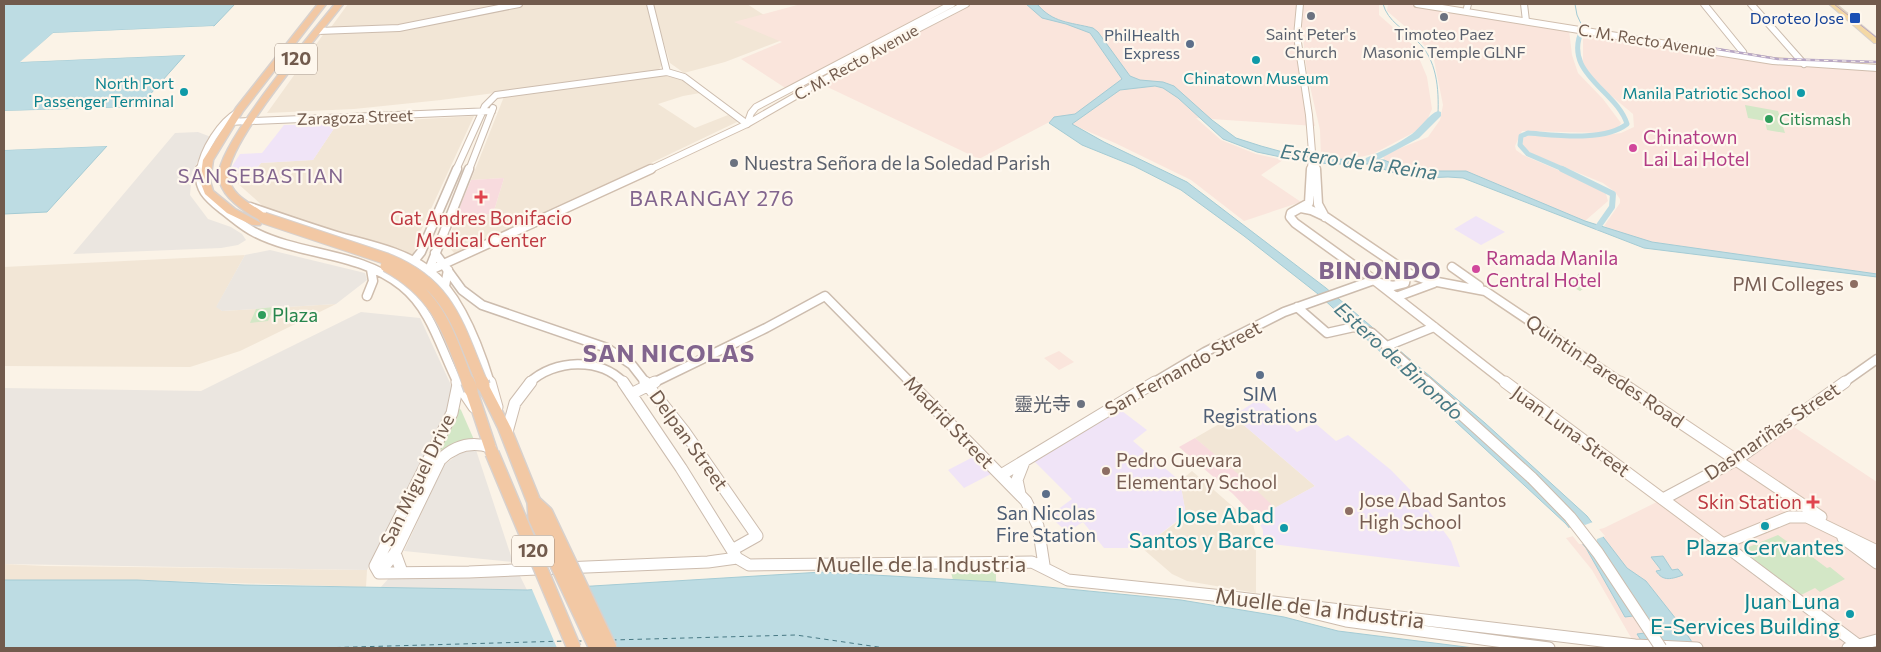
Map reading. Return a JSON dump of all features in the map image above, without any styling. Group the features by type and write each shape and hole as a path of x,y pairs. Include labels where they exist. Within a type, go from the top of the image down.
{"highway":[{"name":"120","path":"322,4 233,117 212,151 205,169 205,182 208,192 238,215 387,259 405,266 421,276 434,288 444,300 484,385 497,408 534,502 536,518 596,648"},
{"name":"120","path":"339,4 252,118 231,152 223,175 225,182 247,209 260,220 380,263 397,271 413,281 435,305 471,390 491,450 574,648"},
{"name":"120","path":"534,502 546,513 610,648"}],"main road":[{"path":"1832,4 1877,41"},
{"path":"1840,4 1877,34"}],"street":[{"path":"318,31 399,28 519,4"},
{"path":"650,4 664,50 667,72 684,77 747,124 751,113 756,107"},
{"name":"C. M. Recto Avenue","path":"756,107 952,4"},
{"name":"C. M. Recto Avenue","path":"414,277 429,270 445,267 747,124 869,54 966,4"},
{"path":"1300,4 1299,32 1297,36 1314,153 1318,204 1326,217"},
{"name":"C. M. Recto Avenue","path":"1417,4 1802,61"},
{"name":"C. M. Recto Avenue","path":"1440,4 1468,6 1525,19"},
{"path":"1524,4 1525,19"},
{"path":"1704,4 1743,52"},
{"path":"1751,4 1802,61"},
{"name":"C. M. Recto Avenue","path":"1585,28 1773,61 1877,65"},
{"name":"Zaragoza Street","path":"233,117 252,118 484,109 493,106 495,96 500,93 667,72"},
{"path":"429,270 493,106"},
{"path":"756,107 755,110 757,112 766,112"},
{"path":"413,262 421,252 435,216 484,109"},
{"name":"120","path":"233,117 202,159 200,183 203,194 244,227 260,235 370,268 400,284 410,293 427,316 458,384 479,413"},
{"path":"1301,208 1309,203 1314,162"},
{"path":"452,180 465,179"},
{"name":"120","path":"243,204 389,253 429,270 445,286 458,306 490,376 497,408"},
{"name":"Juan Luna Street","path":"1301,208 1291,213 1291,219 1298,226 1376,281 1434,327 1724,544 1853,647"},
{"name":"Quintin Paredes Road","path":"1301,208 1311,210 1326,217 1397,267 1420,278 1486,291 1792,499 1826,520 1877,545"},
{"path":"435,216 449,216"},
{"path":"368,296 374,281 370,268 389,253"},
{"name":"Delpan Street","path":"435,253 462,290 482,305 607,348 632,365 649,385 757,536 734,554 694,488 631,394 618,378 605,369 578,364 555,368 535,378 519,395 511,411 507,432"},
{"path":"445,267 445,286"},
{"path":"1376,281 1393,286 1405,283 1406,277 1397,267"},
{"path":"1452,268 1486,291"},
{"path":"400,284 414,277"},
{"name":"San Fernando Street","path":"1001,475 1205,352 1301,306 1376,281"},
{"path":"1396,297 1427,284 1442,282"},
{"name":"Madrid Street","path":"649,385 766,328 825,296 1026,501 1035,519 1044,565"},
{"path":"1301,306 1327,333 1354,327 1367,330 1393,344 1570,517 1598,553 1661,648"},
{"path":"1393,344 1434,327"},
{"name":"Dasmariñas Street","path":"1663,499 1736,460 1877,359"},
{"name":"San Miguel Drive","path":"379,572 375,566 452,413 458,384"},
{"path":"631,394 649,385"},
{"name":"San Miguel Drive","path":"402,572 395,554 444,456 453,450 470,444 481,444 491,450"},
{"path":"1020,494 1017,480 1025,460"},
{"path":"1789,517 1792,499"},
{"path":"404,507 417,507"},
{"path":"1724,544 1789,517 1810,517 1877,551"},
{"path":"1824,525 1877,563"},
{"path":"379,572 395,554"},
{"name":"Muelle de la Industria","path":"379,572 708,562 734,554 749,565 1022,561 1044,565 1059,578 1068,580 1646,646 1697,648"},
{"path":"1270,602 1346,621 1549,648"},
{"path":"1853,647 1877,640"}],"shaded area":[{"path":"348,4 510,4 394,27 329,30"},
{"path":"529,4 648,4 664,62 657,72 441,100 354,109 267,113 325,32 404,27"},
{"path":"652,4 747,4 793,34 793,36 725,62 684,73 670,63"},
{"path":"801,4 1298,4 1307,90 1315,126 1196,118 1221,140 1256,154 1283,160 1261,175 1301,202 1244,221 1191,180 1115,143 1057,118 979,159 819,83 796,95 741,59 782,42 734,22"},
{"path":"1303,4 1379,4 1379,15 1414,46 1427,77 1432,109 1424,127 1373,154 1352,159 1321,157 1320,130 1307,73 1302,29"},
{"path":"1388,4 1407,4 1569,30 1572,55 1578,73 1603,99 1621,123 1617,129 1602,133 1522,131 1515,146 1516,150 1523,155 1586,182 1606,194 1608,201 1585,221 1466,171 1410,171 1384,160 1383,155 1428,137 1440,120 1443,105 1433,55 1415,35 1387,11"},
{"path":"1583,32 1758,60 1877,70 1877,274 1652,242 1627,236 1604,226 1620,203 1620,199 1615,192 1603,183 1532,154 1522,146 1523,138 1527,136 1605,135 1621,133 1634,127 1633,114 1597,84 1583,64"},
{"path":"679,77 700,93 658,104 695,128 728,115 739,121 532,220 455,254 447,245 456,216 493,214 504,178 471,180 505,94 629,78"},
{"path":"474,116 418,237 413,256 264,207 227,174 254,172 261,163 313,160 337,124"},
{"path":"337,124 313,160 261,163 254,172 227,174 240,154 262,153 284,125"},
{"path":"198,132 211,137 192,172 190,195 208,219 231,227 242,234 246,240 238,245 221,248 73,254 175,133"},
{"name":"Gat Andres Bonifacio Medical Center","path":"504,178 493,214 456,216 471,180"},
{"path":"1476,216 1505,232 1481,245 1454,229"},
{"path":"270,250 365,273 367,280 336,304 222,311 216,307 245,255"},
{"path":"245,255 217,306 222,311 336,304 240,351 190,367 4,366 4,267"},
{"path":"361,312 420,318 457,398 367,570 4,564 4,388 201,391"},
{"path":"1059,351 1074,362 1059,370 1044,358"},
{"name":"Jose Abad Santos High School","path":"1259,399 1297,432 1315,423 1336,441 1348,435 1391,470 1423,503 1451,541 1460,567 1263,543 1263,530 1256,518 1315,486 1233,416"},
{"name":"Pedro Guevara Elementary School","path":"1118,408 1147,430 1133,441 1180,481 1186,514 1142,548 1104,548 1083,522 1067,532 1049,516 1072,499 1034,461"},
{"path":"1233,416 1315,486 1275,508 1195,438"},
{"path":"1788,423 1877,482 1877,648 1637,648 1592,570 1566,538 1604,528 1663,499"},
{"path":"1195,438 1249,483 1275,508 1256,518 1233,494 1179,447"},
{"path":"476,450 513,562 404,551 444,465 460,453"},
{"path":"975,456 991,474 964,488 948,470"},
{"path":"1192,471 1253,524 1256,537 1256,593 1187,581 1172,574 1142,548 1186,515 1180,481"},
{"path":"4,564 367,570 366,587 137,580 4,580"},
{"path":"520,576 527,590 380,588 390,577"}],"green space":[{"name":"Citismash","path":"1745,105 1778,111 1785,133 1767,130 1765,121 1748,118"},
{"path":"1579,274 1593,282 1580,291 1565,283"},
{"name":"Plaza","path":"274,307 268,321 250,323 256,309"},
{"path":"459,408 475,442 440,454 436,453"},
{"path":"1778,535 1796,548 1799,547 1827,568 1830,567 1845,579 1820,592 1815,588 1799,596 1739,551"},
{"path":"949,565 996,566 996,582 953,580"}],"water":[{"path":"4,4 235,4 214,26 53,33 21,62 185,55 139,107 4,111"},
{"path":"1026,4 1037,4 1049,15 1062,21 1093,28 1098,32 1130,76 1140,80 1163,82 1174,86 1212,120 1236,138 1261,146 1290,154 1331,159 1384,160 1410,171 1466,171 1585,221 1652,242 1877,274 1877,277 1644,248 1463,178 1422,178 1395,173 1368,164 1330,164 1295,160 1257,152 1223,139 1178,98 1163,88 1155,86 1120,90 1072,124 1104,142 1187,182 1326,288 1485,423 1587,516 1627,568 1646,581 1680,624 1696,648 1646,648 1637,634 1645,633 1633,616 1625,617 1586,548 1566,524 1318,294 1181,190 1134,166 1082,145 1049,123 1054,117 1075,114 1122,79 1090,33 1042,18"},
{"path":"107,146 47,212 4,214 4,150"},
{"path":"1663,556 1672,570 1678,569 1683,575 1668,579 1662,577 1656,571 1661,570 1651,557"},
{"path":"822,572 996,582 1181,600 1284,617 1338,631 1474,648 4,648 4,580 137,580 244,585 527,590"}],"pier":[{"path":"214,26 211,29 54,35 27,59 187,53 185,55 20,62 53,33"},
{"path":"139,107 137,109 4,113 4,111"},
{"path":"108,144 107,146 4,150 4,148"},
{"path":"1580,522 1585,525 1593,522 1605,536 1597,539 1596,544 1579,544 1567,529"},
{"path":"586,584 616,648 557,648 531,587"}],"waterway":[{"path":"1383,4 1389,16 1417,41 1429,56 1437,85 1438,114"},
{"path":"1575,4 1577,15 1583,28"},
{"path":"1565,170 1528,154 1520,145 1521,136 1528,133 1566,136 1593,135 1617,130 1627,124 1613,101 1584,69 1579,57 1578,44 1583,28"},
{"name":"Estero de la Reina","path":"1370,160 1416,135 1438,114"},
{"path":"1562,169 1613,194 1612,207 1598,227"}],"ferry route":[{"path":"612,640 796,635 885,648"},
{"path":"319,648 566,641"},
{"path":"577,641 586,641"}],"tram line":[{"path":"1834,4 1877,38"}],"railway":[{"path":"1699,46 1778,59 1877,62"}],"place":[{"name":"Saint Peter's Church","path":"1311,16"},
{"name":"Timoteo Paez Masonic Temple GLNF","path":"1444,17"},
{"name":"Doroteo Jose","path":"1855,18"},
{"name":"PhilHealth Express","path":"1190,44"},
{"name":"Chinatown Museum","path":"1256,60"},
{"name":"North Port Passenger Terminal","path":"184,92"},
{"name":"Manila Patriotic School","path":"1801,93"},
{"name":"Citismash","path":"1769,119"},
{"name":"Chinatown Lai Lai Hotel","path":"1633,148"},
{"name":"Nuestra Señora de la Soledad Parish","path":"734,163"},
{"name":"Gat Andres Bonifacio Medical Center","path":"481,197"},
{"name":"Ramada Manila Central Hotel","path":"1476,269"},
{"name":"PMI Colleges","path":"1854,284"},
{"name":"Plaza","path":"262,315"},
{"name":"SIM Registrations","path":"1260,375"},
{"name":"靈光寺","path":"1081,404"},
{"name":"Pedro Guevara Elementary School","path":"1106,471"},
{"name":"San Nicolas Fire Station","path":"1046,494"},
{"name":"Skin Station","path":"1813,502"},
{"name":"Jose Abad Santos High School","path":"1349,511"},
{"name":"Plaza Cervantes","path":"1765,526"},
{"name":"Jose Abad Santos y Barce","path":"1284,528"},
{"name":"Juan Luna E-Services Building","path":"1850,614"}],"district":[{"name":"SAN SEBASTIAN","path":"261,176"},
{"name":"BARANGAY 276","path":"712,199"},
{"name":"BINONDO","path":"1380,271"},
{"name":"SAN NICOLAS","path":"669,354"}],"water label":[{"name":"Estero de Binondo","path":"1399,361"}]}
